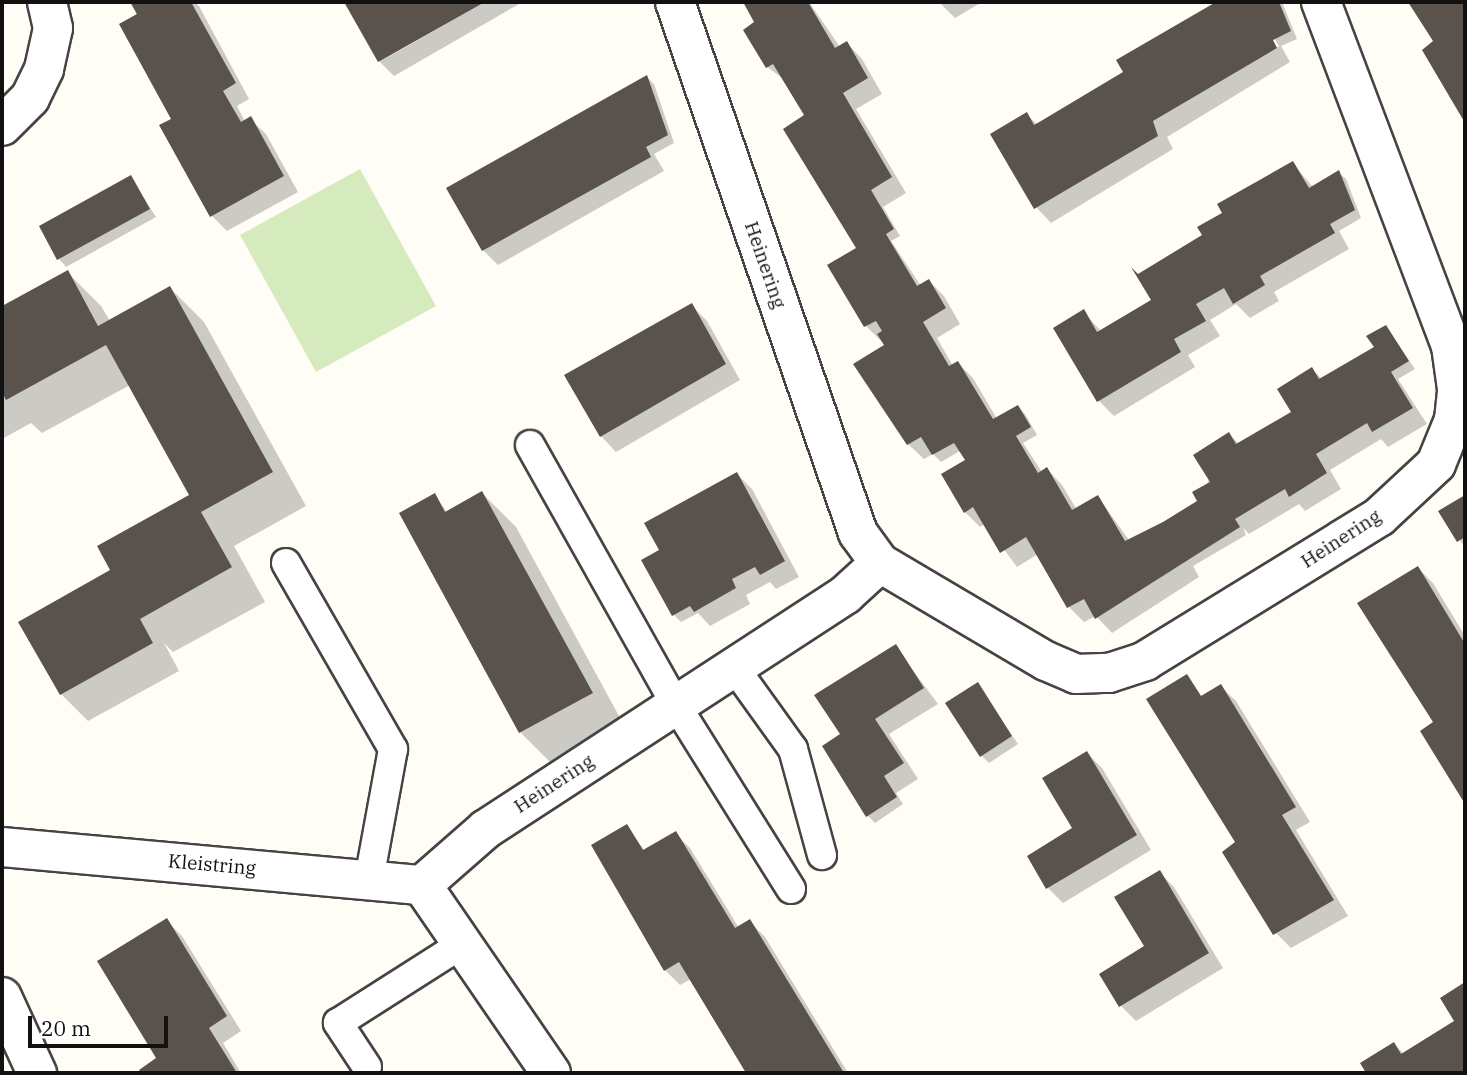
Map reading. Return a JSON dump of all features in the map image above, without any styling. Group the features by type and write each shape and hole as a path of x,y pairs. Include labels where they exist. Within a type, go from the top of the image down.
{"street":[{"path":"2,126 30,98 44,69 53,28 47,2"},
{"name":"Heinering","path":"675,2 858,533 880,563 1046,661 1076,674 1109,673 1145,661 1379,517 1436,464 1460,424 1451,346 1321,2"},
{"name":"Heinering","path":"422,885 486,829 845,595 880,563"},
{"name":"Kleistring","path":"2,847 422,885"},
{"path":"422,885 551,1073"},
{"path":"2,997 37,1073"}],"lane":[{"path":"530,445 676,705 791,889"},
{"path":"286,563 393,749 369,880"},
{"path":"734,667 793,749 822,855"},
{"path":"367,1067 338,1023 462,944"}],"green space":[{"path":"360,169 436,306 316,372 240,235"}],"building":[{"path":"130,2 191,2 236,83 223,91 241,122 251,116 284,176 210,217 159,125 171,119 119,24 137,14"},
{"path":"344,2 485,2 378,62"},
{"path":"743,2 808,2 835,48 847,41 868,78 843,93 892,177 871,190 894,229 886,234 917,286 929,279 946,308 923,322 949,366 958,361 993,419 1018,405 1031,427 1016,436 1038,473 1047,467 1072,510 1098,495 1125,541 1163,522 1197,501 1192,492 1210,482 1193,455 1229,432 1236,444 1291,412 1277,389 1312,367 1319,379 1374,347 1366,336 1386,325 1409,361 1391,372 1413,408 1372,432 1367,423 1316,454 1327,473 1289,497 1285,489 1235,519 1240,527 1095,619 1084,599 1067,608 1026,537 1000,553 973,507 964,513 941,474 965,460 954,443 932,455 921,437 907,445 853,364 884,345 877,334 882,331 876,321 864,327 827,265 856,248 783,129 804,115 773,64 766,68 743,30 754,22"},
{"path":"1216,2 1279,2 1291,31 1273,40 1277,48 1153,121 1158,136 1034,209 990,134 1027,112 1034,125 1041,121 1123,72 1116,60"},
{"path":"1408,2 1465,2 1465,123 1422,50 1433,41"},
{"path":"647,75 668,135 646,147 651,157 482,251 446,188"},
{"path":"1293,161 1309,188 1339,170 1355,210 1330,224 1335,233 1260,276 1265,285 1233,304 1224,288 1196,304 1206,321 1174,339 1181,352 1097,402 1053,328 1084,309 1097,332 1151,300 1131,267 1138,274 1202,235 1197,227 1222,213 1217,204"},
{"path":"131,175 150,209 57,260 39,226"},
{"path":"68,270 98,326 170,286 273,472 201,512 232,567 140,619 153,643 60,695 18,622 110,570 97,546 189,495 106,345 6,400 2,392 2,306"},
{"path":"692,303 726,364 600,437 564,375"},
{"path":"737,472 785,561 760,575 755,567 732,579 736,588 694,612 690,606 672,616 641,560 659,550 644,523"},
{"path":"482,491 593,693 519,733 399,513 435,493 445,512"},
{"path":"1465,495 1465,537 1457,542 1438,511"},
{"path":"1418,566 1465,644 1465,804 1420,731 1433,722 1357,603"},
{"path":"896,644 924,688 875,719 904,763 884,776 897,797 866,817 822,746 840,734 814,695"},
{"path":"1187,674 1201,696 1221,684 1296,807 1282,815 1334,900 1273,935 1222,852 1235,842 1146,699"},
{"path":"978,682 1012,736 980,757 945,703"},
{"path":"1087,751 1137,835 1046,889 1027,856 1072,828 1042,778"},
{"path":"627,824 643,850 676,831 735,928 750,919 844,1073 746,1073 679,962 664,971 591,845"},
{"path":"1160,870 1209,953 1119,1007 1099,974 1144,946 1114,897"},
{"path":"167,918 227,1016 209,1028 237,1073 141,1073 139,1070 156,1058 97,961"},
{"path":"1465,982 1465,1073 1366,1073 1360,1063 1394,1042 1401,1054 1454,1021 1440,998"}]}
